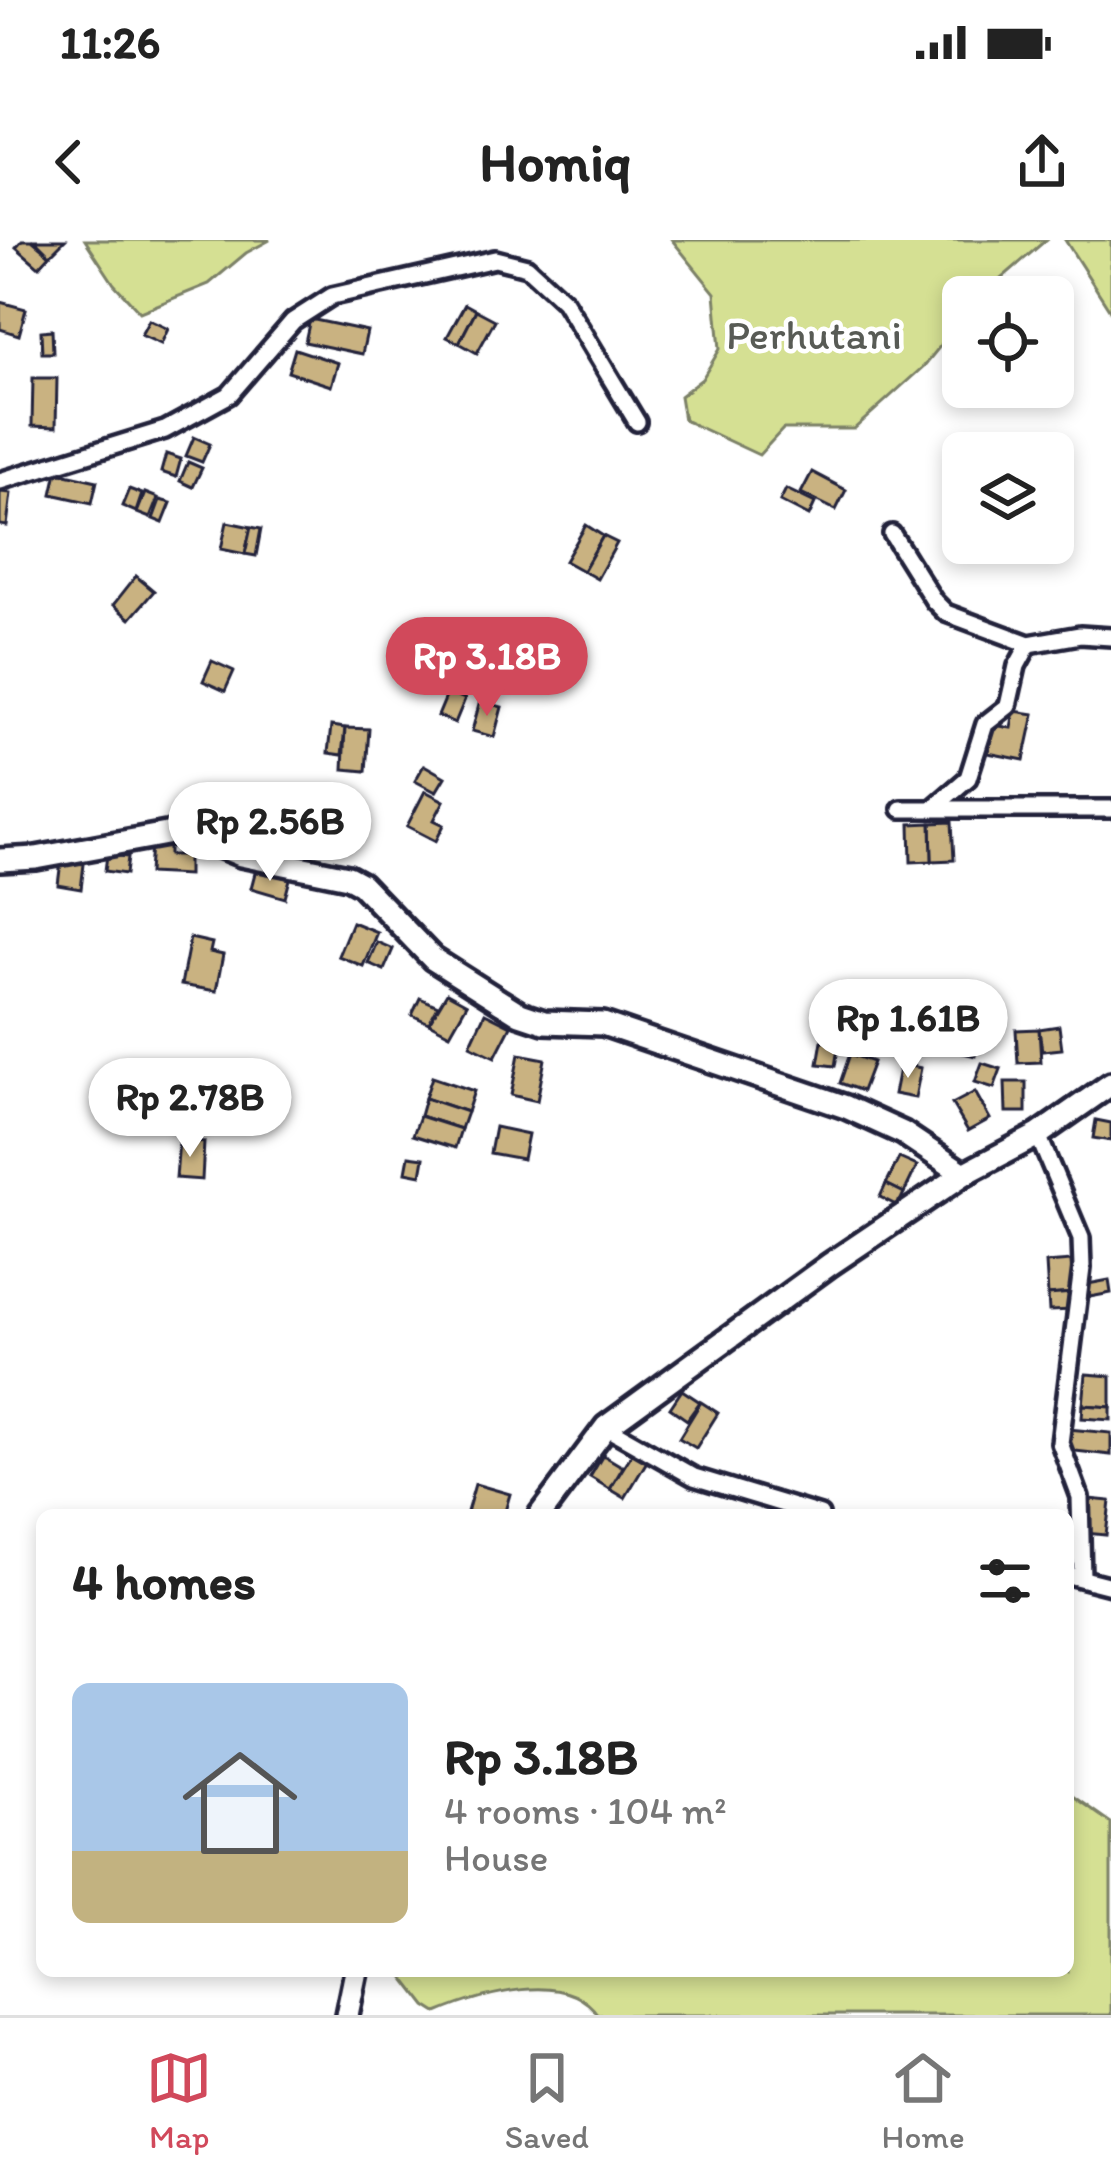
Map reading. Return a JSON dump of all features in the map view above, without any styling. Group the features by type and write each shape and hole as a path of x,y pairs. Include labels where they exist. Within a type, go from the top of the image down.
{"street":[{"path":"0,481 165,430 229,394 293,321 332,296 495,259 527,267 564,301 637,422"},
{"path":"892,534 940,608 1030,644 1080,634 1111,637"},
{"path":"932,809 968,778 985,724 1008,706 1017,666 1030,644"},
{"path":"902,809 1111,809"},
{"path":"0,860 36,858 183,831 241,855 348,877 361,884 433,959 520,1014 544,1022 603,1024 846,1107 903,1133 964,1174"},
{"path":"544,1509 606,1426 829,1265 964,1174 1038,1135 1111,1084"},
{"path":"1038,1135 1081,1238 1082,1268 1060,1443 1080,1496 1075,1576 1111,1586"},
{"path":"606,1426 694,1477 800,1509"},
{"path":"347,2015 355,1977"}],"green space":[{"path":"85,240 270,240 209,284 140,312 114,284"},
{"name":"Perhutani","path":"672,240 1046,240 1004,276 942,276 942,344 854,429 783,429 759,455 684,420 680,396 702,379 720,349 715,293"},
{"path":"1065,240 1111,240 1111,312"},
{"path":"1074,1797 1111,1823 1111,2015 598,2015 566,1992 545,1989 499,1993 437,2013 404,1977 1074,1977"}],"building":[{"path":"22,240 32,240 50,255 39,267 16,247"},
{"path":"35,240 65,240 50,255"},
{"path":"0,302 26,309 19,335 0,329"},
{"path":"465,304 476,310 459,343 447,337"},
{"path":"476,310 495,320 477,353 459,343"},
{"path":"310,319 367,331 362,354 305,342"},
{"path":"149,320 168,329 161,344 141,335"},
{"path":"52,330 53,353 42,353 41,331"},
{"path":"295,349 338,363 331,386 288,372"},
{"path":"33,378 57,378 56,427 32,426"},
{"path":"194,437 210,444 202,462 186,456"},
{"path":"166,454 181,459 176,477 161,472"},
{"path":"188,462 202,468 193,487 180,481"},
{"path":"57,472 97,481 92,503 52,494"},
{"path":"812,472 846,490 836,510 801,493"},
{"path":"129,489 142,494 136,512 122,506"},
{"path":"786,489 815,503 809,516 780,501"},
{"path":"0,492 11,493 7,526 0,525"},
{"path":"145,493 158,498 150,518 137,513"},
{"path":"160,500 171,503 163,523 153,519"},
{"path":"227,522 251,527 245,554 221,549"},
{"path":"586,525 603,536 583,571 565,561"},
{"path":"251,527 261,529 256,556 245,554"},
{"path":"603,536 617,543 597,579 583,571"},
{"path":"136,576 154,591 130,619 113,605"},
{"path":"212,661 234,671 225,691 203,681"},
{"path":"448,692 465,699 455,723 438,716"},
{"path":"480,701 502,707 494,737 472,731"},
{"path":"1014,711 1034,714 1024,760 988,753 994,725 1011,728"},
{"path":"331,726 345,728 342,755 328,753"},
{"path":"345,728 369,729 366,771 343,769"},
{"path":"424,765 445,777 436,792 415,781"},
{"path":"425,791 444,801 434,820 444,825 436,841 407,826"},
{"path":"952,822 954,860 932,861 931,823"},
{"path":"931,823 932,861 911,862 910,824"},
{"path":"151,843 169,844 169,855 188,855 188,875 149,873"},
{"path":"107,855 128,857 126,874 105,871"},
{"path":"61,861 84,864 81,889 58,885"},
{"path":"256,869 290,879 285,898 251,888"},
{"path":"352,922 377,932 363,966 338,956"},
{"path":"190,938 212,943 210,952 223,955 216,991 181,985"},
{"path":"377,942 393,949 384,970 368,963"},
{"path":"840,984 867,989 862,1012 836,1007"},
{"path":"447,993 467,1004 450,1034 429,1023"},
{"path":"420,998 438,1006 429,1023 412,1015"},
{"path":"485,1013 511,1026 495,1057 470,1045"},
{"path":"944,1016 961,1020 955,1051 937,1048"},
{"path":"961,1020 981,1024 975,1056 955,1051"},
{"path":"1059,1026 1062,1049 1042,1051 1039,1029"},
{"path":"1039,1029 1041,1062 1018,1063 1016,1030"},
{"path":"822,1041 839,1043 835,1066 818,1064"},
{"path":"519,1054 545,1059 537,1101 511,1095"},
{"path":"850,1054 873,1062 862,1091 840,1083"},
{"path":"982,1063 1001,1069 994,1088 975,1082"},
{"path":"900,1064 921,1068 915,1098 894,1094"},
{"path":"432,1077 474,1091 467,1112 425,1098"},
{"path":"1005,1082 1026,1082 1026,1112 1006,1112"},
{"path":"975,1092 990,1119 968,1131 952,1104"},
{"path":"425,1098 467,1112 461,1129 420,1116"},
{"path":"420,1116 461,1129 455,1148 413,1135"},
{"path":"1096,1120 1111,1123 1111,1141 1093,1138"},
{"path":"495,1127 528,1134 523,1159 490,1153"},
{"path":"179,1140 204,1142 202,1180 176,1178"},
{"path":"409,1156 424,1158 421,1175 406,1172"},
{"path":"899,1158 917,1166 904,1193 886,1184"},
{"path":"886,1184 904,1193 898,1206 880,1197"},
{"path":"1071,1261 1073,1293 1048,1295 1046,1263"},
{"path":"1109,1280 1111,1293 1090,1297 1088,1284"},
{"path":"1073,1293 1074,1310 1049,1311 1048,1295"},
{"path":"1086,1374 1111,1376 1111,1407 1083,1405"},
{"path":"682,1390 700,1402 687,1420 670,1408"},
{"path":"701,1402 718,1413 696,1448 679,1438"},
{"path":"1083,1405 1111,1407 1111,1420 1082,1418"},
{"path":"1068,1429 1111,1433 1111,1455 1066,1450"},
{"path":"635,1449 649,1458 625,1498 610,1489"},
{"path":"603,1455 623,1467 610,1489 590,1477"},
{"path":"475,1484 510,1494 506,1509 468,1509"},
{"path":"1089,1499 1110,1501 1106,1535 1085,1533"}]}
